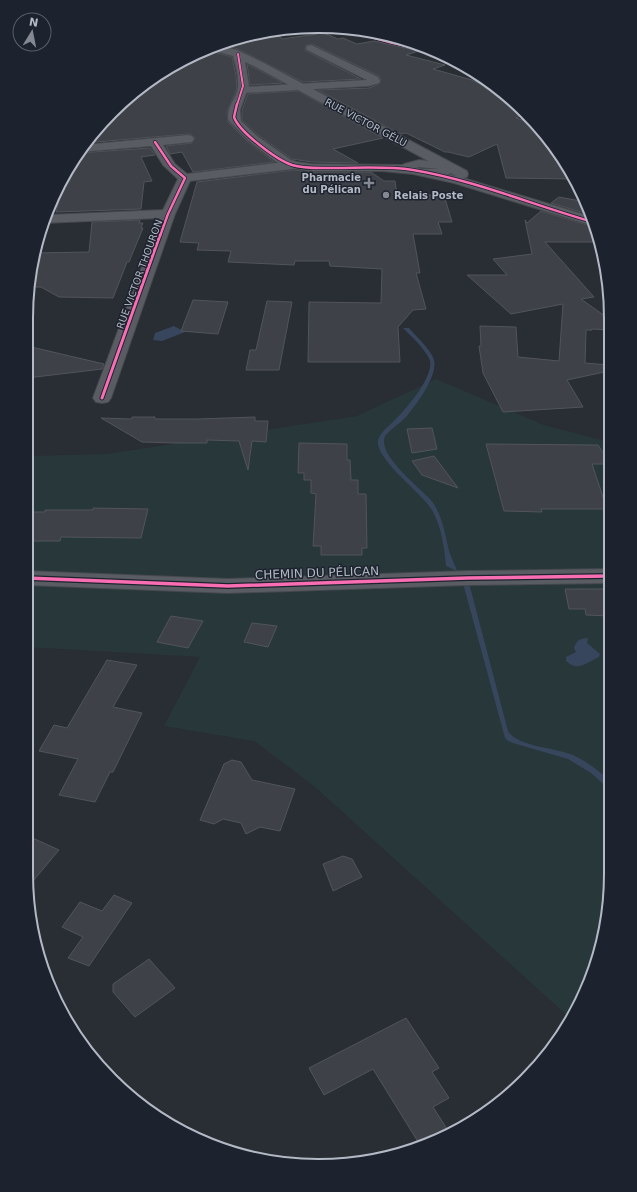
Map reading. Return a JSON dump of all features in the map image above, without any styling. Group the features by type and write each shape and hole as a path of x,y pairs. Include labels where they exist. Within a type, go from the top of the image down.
{"street":[{"path":"243,90 369,83 376,80 311,48"},
{"name":"RUE VICTOR GÉLU","path":"224,49 228,50 240,60 258,64 493,190"},
{"path":"240,60 243,90 233,116 235,122 280,159 292,165"},
{"path":"90,148 188,139"},
{"path":"155,142 168,165 173,171 185,178 292,165 315,168 403,169 424,172 493,190 586,220"},
{"path":"403,169 413,164 424,163 449,167"},
{"path":"424,172 441,172 448,170 449,167"},
{"name":"RUE VICTOR THOURON","path":"102,398 168,214 185,178"},
{"path":"51,219 168,214"},
{"name":"CHEMIN DU PÉLICAN","path":"33,578 228,586 468,578 604,576"}],"shaded area":[{"path":"436,379 544,425 604,441 604,874 602,911 599,929 589,965 575,1000 567,1015 315,787 254,741 164,726 200,657 33,647 33,456 107,454 357,416"}],"water":[{"path":"174,326 185,332 162,341 153,340 155,333"},
{"path":"403,328 409,328 433,356 433,374 420,398 406,417 385,436 384,444 387,452 400,470 430,499 434,505 440,517 449,551 457,571 446,566 440,531 432,510 392,467 379,449 378,441 380,435 413,400 429,373 429,358 424,350"},
{"path":"463,583 469,583 508,731 513,737 520,741 560,751 581,759 604,776 604,785 591,773 568,759 513,743 505,738"},
{"path":"588,638 587,643 600,654 599,657 586,664 578,666 574,666 566,661 566,657 576,652 574,648 578,641"}],"building":[{"path":"325,33 338,39 343,38 357,44 374,41 418,51 406,55 445,65 433,69 472,80 483,85 507,104 519,116 516,118 523,120 533,130 556,160 568,179 506,178 497,144 469,157 445,152 406,133 400,134 318,90 369,88 379,84 381,80 379,76 312,44 306,45 306,51 361,79 303,82 238,49 231,47 278,35 282,39"},
{"path":"216,52 232,57 236,76 237,88 227,112 228,122 248,142 274,162 193,172 182,152 170,154 166,146 192,143 195,138 188,134 94,142 104,130 130,104 145,92 160,81 192,62"},
{"path":"247,64 253,67 283,83 250,85"},
{"path":"298,91 383,138 333,149 358,163 312,162 292,159 258,135 242,120 242,110 248,94"},
{"path":"150,148 155,155 141,157 152,181 144,182 141,209 56,212 62,192 87,152"},
{"path":"293,170 312,172 371,172 384,181 395,181 397,195 444,195 452,222 438,222 442,234 413,234 420,273 416,273 426,309 413,310 398,327 400,362 308,362 309,302 381,303 382,269 330,266 329,261 295,261 294,265 228,262 231,251 197,250 199,243 180,242 197,182"},
{"path":"559,197 579,201 583,213 551,203"},
{"path":"541,211 588,225 589,227 593,242 545,242 594,297 581,299 604,315 604,330 586,330 585,363 604,365 604,372 567,380 583,407 503,412 483,373 479,346 481,346 480,326 516,327 518,357 559,361 563,304 511,314 467,275 507,275 493,259 532,254 525,220 527,223"},
{"path":"140,220 139,223 143,223 141,228 143,228 129,262 127,262 113,298 59,297 41,287 35,287 41,253 89,252 92,222"},
{"path":"193,300 228,302 218,334 181,331"},
{"path":"267,301 292,302 279,370 246,370 250,350 256,350"},
{"path":"33,347 104,364 102,369 33,377"},
{"path":"132,417 155,417 155,419 198,419 255,417 255,421 268,421 266,442 252,441 248,470 239,441 207,440 207,443 142,442 101,418 132,419"},
{"path":"432,428 437,449 412,453 407,429"},
{"path":"299,443 347,444 347,460 350,460 351,480 358,480 358,494 366,494 367,548 362,548 362,555 321,555 321,546 313,546 316,494 311,493 311,480 304,480 304,473 298,473"},
{"path":"486,444 598,445 604,454 604,464 592,464 604,500 604,509 541,509 542,512 504,511"},
{"path":"434,456 458,488 422,475 412,461"},
{"path":"93,508 148,509 141,538 61,537 60,541 33,541 33,512 45,512 45,510 93,510"},
{"path":"565,589 604,589 604,616 586,615 585,609 569,609"},
{"path":"171,616 203,621 188,648 157,642"},
{"path":"252,623 277,626 268,647 244,642"},
{"path":"107,660 137,665 113,707 142,713 113,772 110,772 95,802 59,795 78,759 39,751 54,725 67,728"},
{"path":"232,760 241,762 252,780 295,789 280,831 260,827 246,834 241,823 223,819 214,824 200,820 224,764"},
{"path":"33,838 59,850 33,881"},
{"path":"343,856 352,859 362,877 333,891 323,864"},
{"path":"114,895 132,903 89,966 68,958 83,937 62,927 80,902 102,911"},
{"path":"149,959 175,988 135,1017 113,992 113,984"},
{"path":"406,1018 439,1068 432,1072 449,1098 433,1107 447,1129 418,1141 373,1069 324,1095 309,1068"}],"cycle path":[{"path":"373,38 392,43"},
{"path":"238,54 242,72 243,90 235,110 235,121 245,132 262,146 292,165 317,168 382,168 413,170 481,187 586,220"},
{"path":"102,398 168,214 185,178 179,174 164,158 155,142"},
{"path":"33,578 228,586 468,578 604,576"}],"place":[{"name":"Pharmacie du Pélican","path":"369,183"},
{"name":"Relais Poste","path":"386,195"}]}
